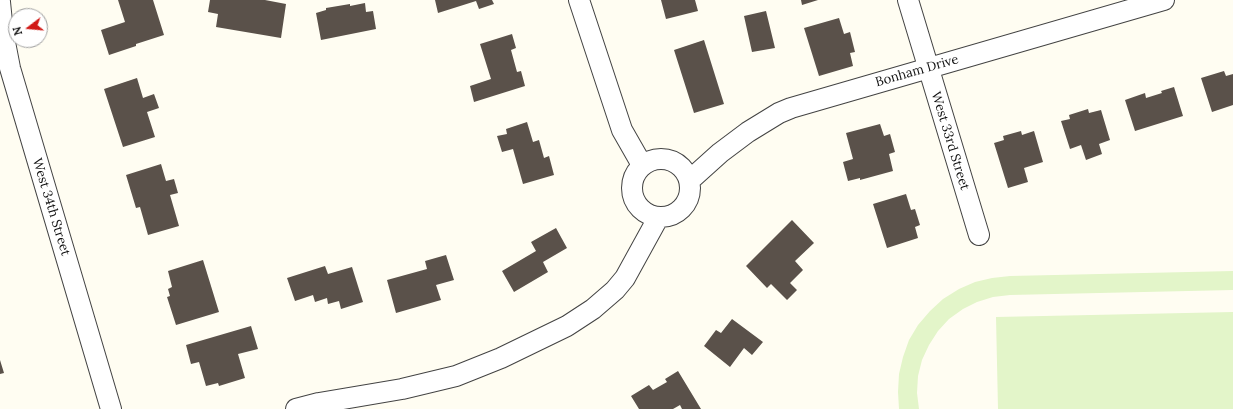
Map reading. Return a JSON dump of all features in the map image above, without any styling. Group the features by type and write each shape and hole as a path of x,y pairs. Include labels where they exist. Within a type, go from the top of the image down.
{"street":[{"path":"580,0 622,130 642,165"},
{"name":"West 33rd Street","path":"908,0 979,235"},
{"name":"Bonham Drive","path":"690,180 720,152 748,132 779,113 791,108 1164,0"},
{"name":"West 34th Street","path":"0,2 3,32 10,68 111,409"},
{"path":"660,158 678,164 685,171 690,180 691,189 689,199 684,207 672,216 658,218 648,215 640,209 634,201 632,182 642,165 650,160 660,158"},
{"path":"296,409 319,403 402,389 456,376 501,358 567,326 593,309 615,290 625,278 658,218"}],"green space":[{"path":"1233,271 1233,290 1010,295 993,297 977,302 963,309 949,319 938,331 929,345 922,360 918,376 917,393 919,409 899,409 899,374 909,340 918,325 943,299 959,289 975,282 1010,276"},
{"path":"1233,312 1233,409 998,409 996,317"}],"building":[{"path":"118,0 153,0 164,35 109,55 101,30 125,22"},
{"path":"210,0 265,0 286,4 281,38 216,27 218,14 208,12"},
{"path":"435,0 492,0 494,4 479,9 476,1 438,13"},
{"path":"661,0 695,0 698,11 666,19"},
{"path":"801,0 818,0 802,5"},
{"path":"365,3 366,12 373,11 376,29 321,40 316,13 326,10 326,8"},
{"path":"766,11 775,48 752,52 744,16"},
{"path":"839,18 844,34 850,32 855,52 850,53 853,66 819,76 804,28"},
{"path":"512,34 516,48 511,50 517,72 521,71 525,86 474,102 470,86 491,79 480,44"},
{"path":"704,40 724,104 694,113 674,50"},
{"path":"1224,71 1226,76 1233,74 1233,105 1212,112 1201,78"},
{"path":"137,78 143,98 154,94 159,108 147,112 155,137 123,147 104,89"},
{"path":"1174,87 1183,116 1135,131 1125,100 1145,93 1146,98"},
{"path":"1088,109 1089,113 1101,110 1110,140 1099,144 1102,154 1086,160 1081,145 1070,149 1061,121 1070,119 1069,115"},
{"path":"527,122 533,142 539,140 544,158 549,156 554,175 523,184 513,149 502,152 497,136 507,134 506,129"},
{"path":"880,124 884,136 890,134 895,152 889,154 893,171 860,180 860,178 848,181 843,162 853,159 846,133"},
{"path":"1021,131 1022,135 1034,131 1043,162 1024,168 1028,182 1008,188 994,143 1004,140 1003,136"},
{"path":"161,164 166,181 174,179 178,193 170,195 179,226 148,235 140,207 136,208 126,175"},
{"path":"906,194 911,210 915,209 920,225 915,227 918,238 887,248 873,204"},
{"path":"792,220 814,243 795,261 803,270 790,283 797,290 787,300 771,284 767,288 746,266"},
{"path":"556,228 567,248 543,262 548,272 514,292 502,271 536,251 531,242"},
{"path":"446,255 454,280 436,285 441,300 396,313 387,280 427,269 425,261"},
{"path":"203,260 219,312 176,325 167,297 170,296 168,289 172,287 168,271"},
{"path":"325,266 328,274 352,267 363,302 341,309 339,301 328,304 327,298 315,302 313,295 295,301 287,278"},
{"path":"732,319 763,342 752,355 744,348 730,367 704,346 716,330 721,333"},
{"path":"251,326 258,349 238,354 245,378 219,386 218,383 206,386 199,362 191,364 186,345"},
{"path":"0,360 4,373 0,374"},
{"path":"678,371 701,409 682,409 680,405 673,409 639,409 631,396 649,385 653,390 667,382 665,379"}]}
